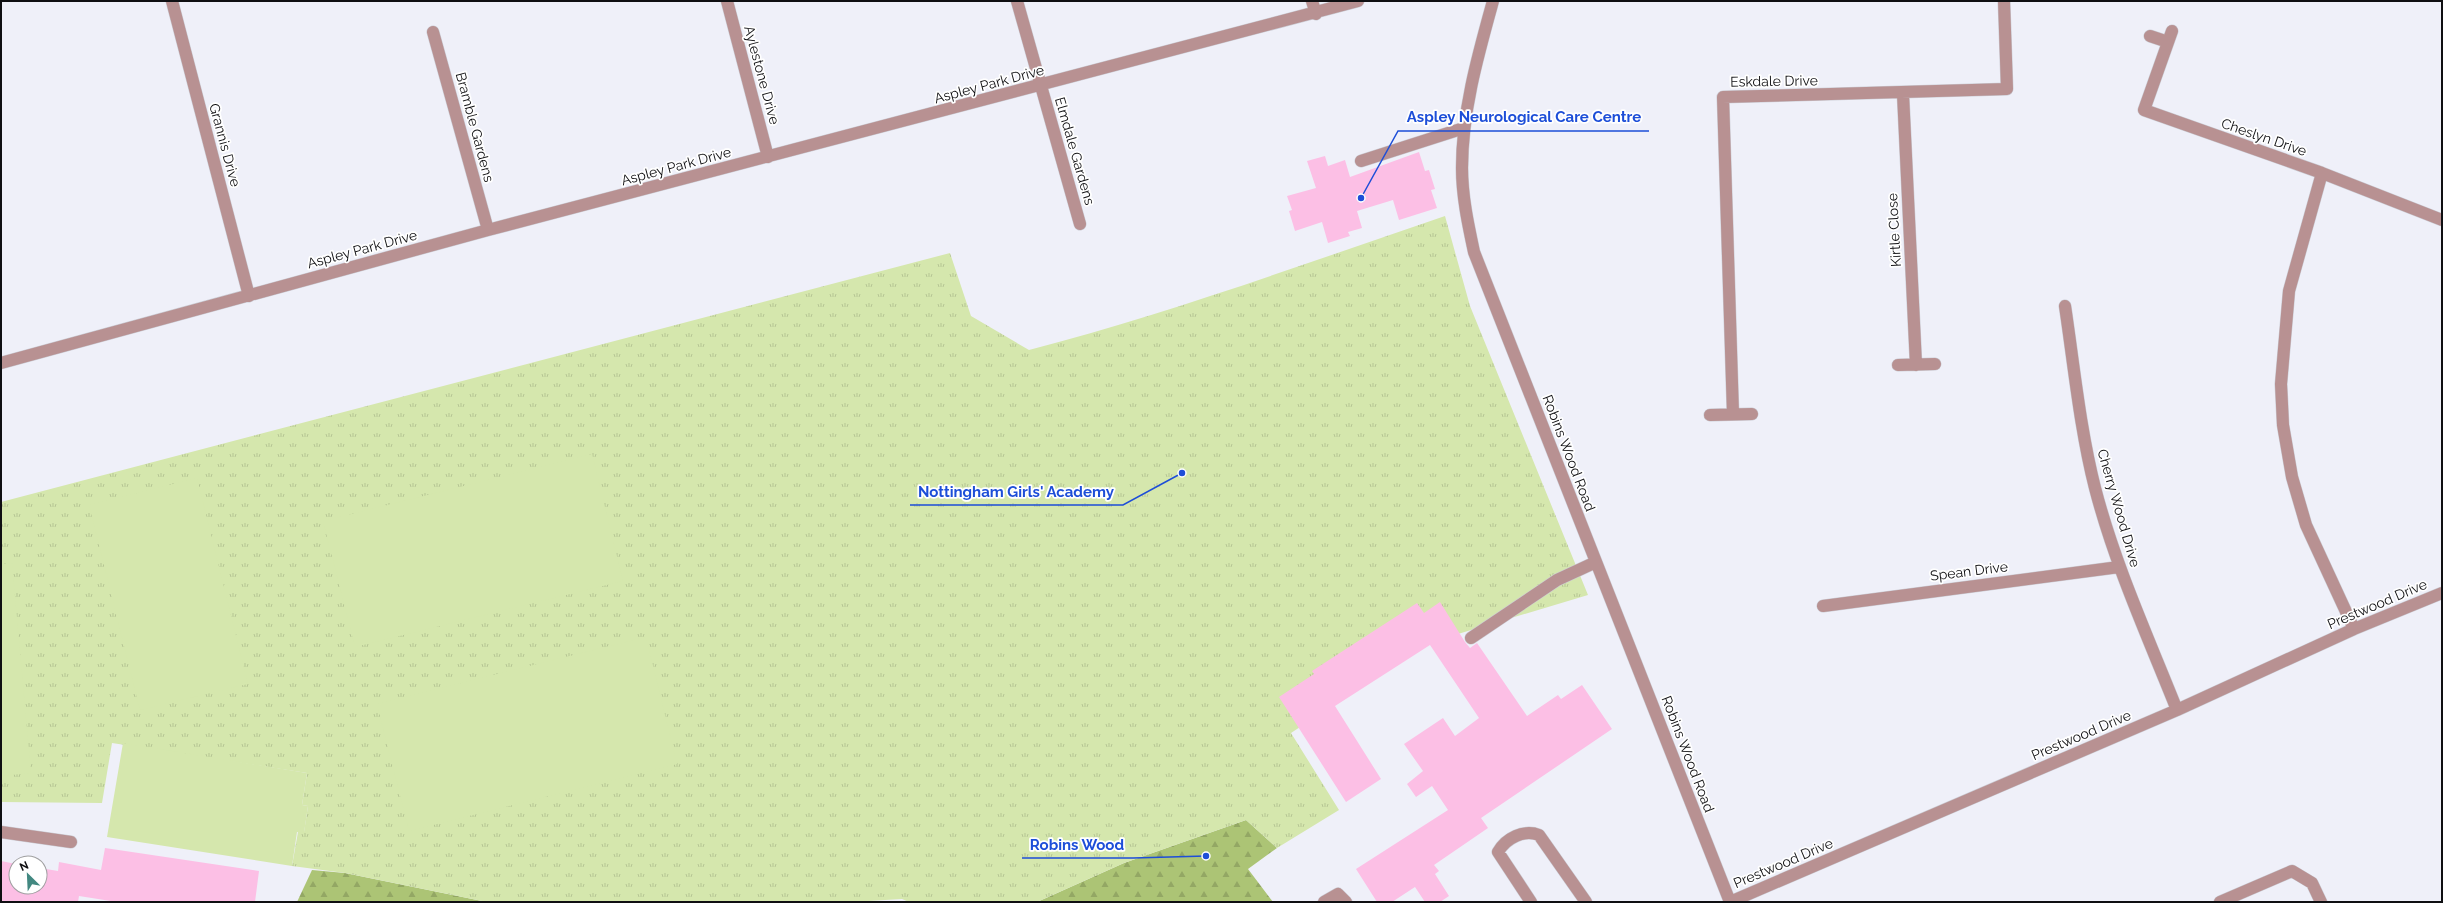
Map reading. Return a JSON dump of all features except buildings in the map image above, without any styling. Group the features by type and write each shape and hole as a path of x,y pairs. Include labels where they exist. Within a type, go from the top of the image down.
{"street":[{"name":"Grannis Drive","path":"172,1 249,296"},
{"name":"Aylestone Drive","path":"727,1 768,157"},
{"name":"Elmdale Gardens","path":"1017,1 1040,87 1080,224"},
{"path":"1312,1 1316,14"},
{"name":"Aspley Park Drive","path":"1,363 488,230 1040,87 1316,14 1358,1"},
{"name":"Robins Wood Road","path":"1493,1 1478,56 1464,128 1462,168 1465,205 1474,252 1730,902"},
{"name":"Eskdale Drive","path":"1733,414 1723,97 1903,94 2007,89 2004,1"},
{"name":"Bramble Gardens","path":"433,32 488,230"},
{"name":"Cheslyn Drive","path":"2150,36 2170,36 2144,110 2322,173 2442,220"},
{"name":"Kirtle Close","path":"1903,94 1916,365"},
{"path":"1362,161 1464,128"},
{"path":"2322,173 2289,291 2281,384 2283,425 2292,477 2306,524 2354,629"},
{"name":"Cherry Wood Drive","path":"2065,306 2084,437 2095,488 2119,567 2177,710"},
{"path":"1898,365 1935,364"},
{"path":"1710,415 1752,414"},
{"path":"1471,638 1557,580 1596,562"},
{"name":"Spean Drive","path":"1823,606 2119,567"},
{"name":"Prestwood Drive","path":"1730,902 2177,710 2354,629 2442,593"},
{"path":"1,832 71,842"},
{"path":"1531,902 1498,852 1503,844 1523,833 1532,832 1539,835 1586,902"},
{"path":"2220,902 2292,871 2312,883 2321,902"},
{"path":"1324,902 1338,894 1346,902"}],"green space":[{"path":"1445,216 1470,306 1588,595 1438,640 1418,649 1291,733 1339,810 1277,848 1246,820 1124,863 1037,902 909,902 902,899 852,902 487,902 345,873 292,866 298,832 304,832 308,806 302,805 307,773 112,743 102,803 1,802 1,502 950,253 971,316 1029,350 1082,336 1186,304"},
{"path":"592,454 623,581 355,647 323,521"},
{"path":"197,478 248,684 140,710 89,505"},
{"path":"12,563 31,773 1,776 1,564"},
{"path":"646,637 677,764 409,831 377,704"},
{"path":"123,743 307,773 302,805 308,806 304,833 297,832 292,866 107,837"},
{"path":"1246,820 1277,848 1248,869 1273,902 1037,902 1124,863"},
{"path":"312,870 345,873 487,902 297,902"}],"place":[{"name":"Aspley Neurological Care Centre","path":"1361,198"},
{"name":"Nottingham Girls' Academy","path":"1182,473"},
{"name":"Robins Wood","path":"1206,856"}]}
